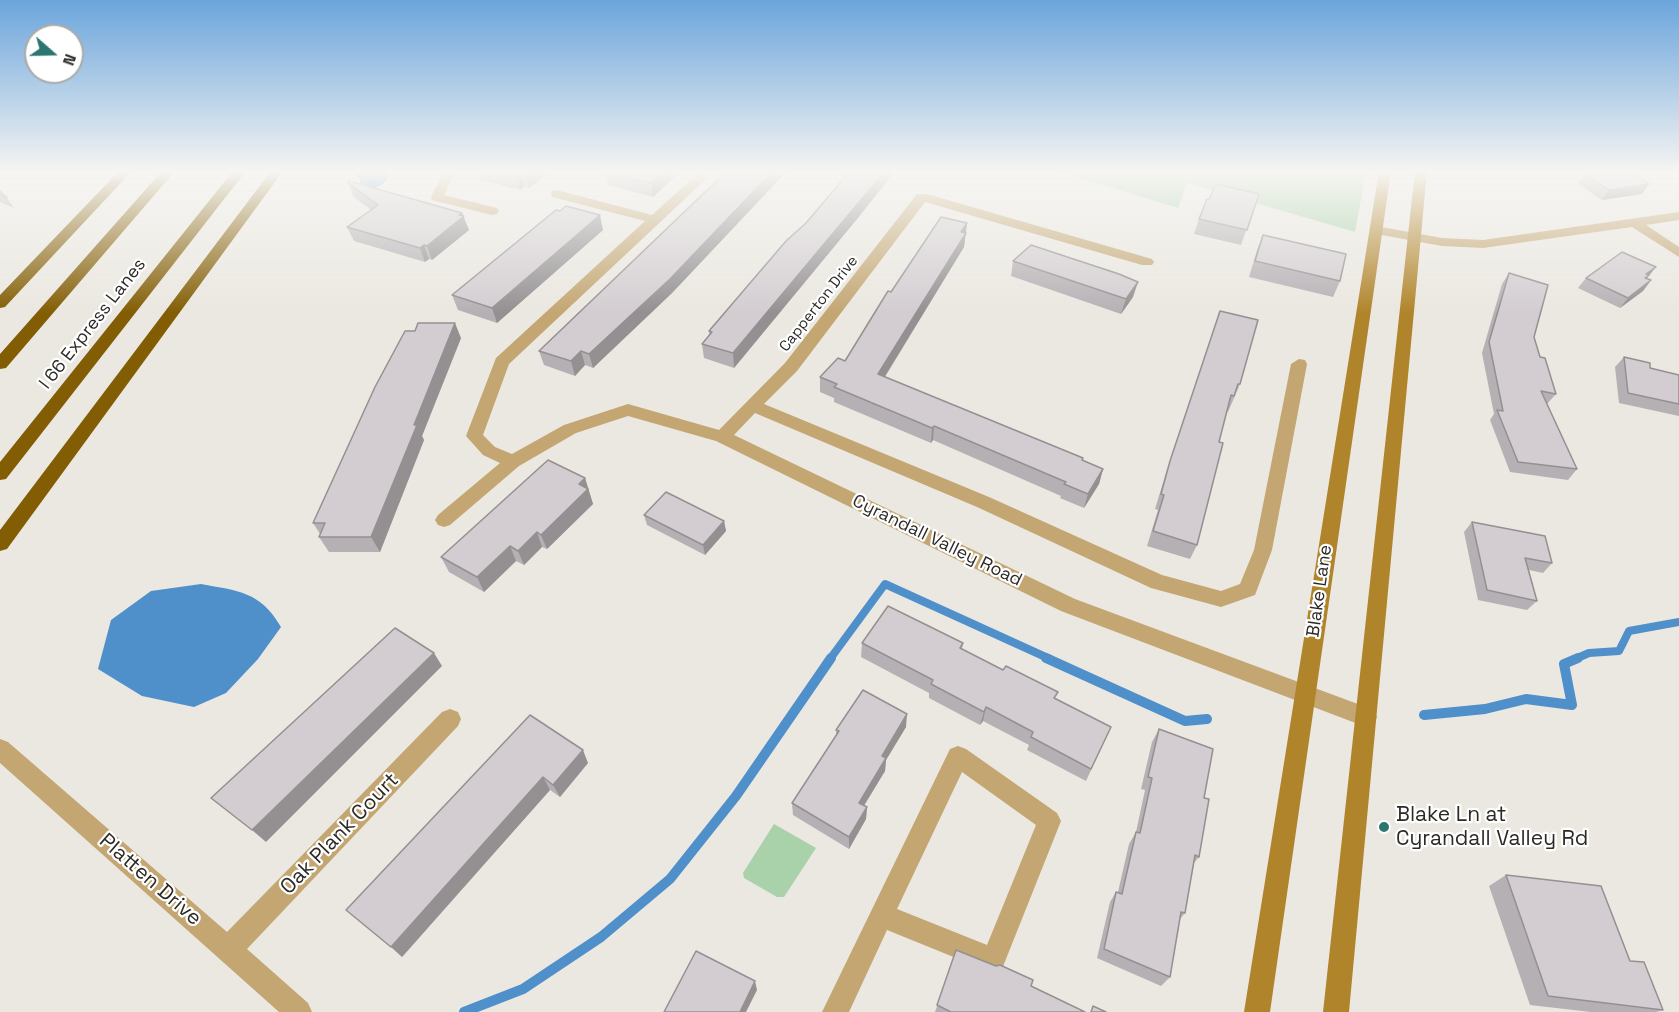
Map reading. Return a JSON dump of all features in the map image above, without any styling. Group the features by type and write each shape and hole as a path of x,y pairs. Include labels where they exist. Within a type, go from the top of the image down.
{"highway":[{"path":"0,304 81,218"},
{"path":"0,364 128,218"},
{"name":"I 66 Express Lanes","path":"0,474 203,218"},
{"path":"0,544 242,218"}],"main road":[{"name":"Blake Lane","path":"1257,1012 1378,218"},
{"path":"1336,1012 1416,218"}],"street":[{"path":"648,218 655,220"},
{"name":"Capperton Drive","path":"722,437 791,367 906,218"},
{"name":"Capperton Drive","path":"995,218 1147,262"},
{"path":"1376,230 1414,238 1482,244 1665,218"},
{"path":"513,462 489,451 474,436 502,363 655,220"},
{"path":"1635,223 1679,253"},
{"path":"753,406 983,502 1158,582 1221,599 1248,589 1263,550 1299,364"},
{"name":"Cyrandall Valley Road","path":"444,520 513,462 570,429 628,411 722,437 1068,605 1366,717"},
{"name":"Oak Plank Court","path":"229,949 450,719"},
{"name":"Platten Drive","path":"0,749 300,1012"},
{"path":"835,1012 958,756 1049,821 993,960 882,916"}],"green space":[{"path":"1308,218 1357,218 1355,232"},
{"path":"774,824 816,848 784,897 777,897 744,878 743,873"}],"water":[{"path":"201,584 237,591 256,599 265,606 281,627 258,659 226,693 194,707 142,696 98,669 111,620 151,591"}],"building":[{"path":"359,218 461,218 427,246 420,248 347,227"},
{"path":"546,218 596,218 492,308 452,295"},
{"path":"678,218 728,218 670,279 589,354 581,351 571,361 539,351"},
{"path":"810,218 846,218 733,353 702,344 712,332 709,331 786,241"},
{"path":"940,218 967,223 961,232 966,233 878,374 1083,458 1082,460 1103,469 1088,494 1064,484 1066,482 934,426 932,428 834,387 837,384 820,377 838,358 845,361 888,291 891,292"},
{"path":"1199,218 1251,218 1247,230"},
{"path":"1263,235 1346,254 1340,281 1255,261"},
{"path":"1031,245 1138,282 1126,299 1013,261"},
{"path":"1622,252 1656,267 1646,274 1649,275 1645,278 1651,280 1628,298 1586,278"},
{"path":"1509,273 1548,285 1534,337 1540,357 1545,358 1556,394 1541,391 1577,469 1518,462 1497,410 1503,411 1489,342"},
{"path":"1220,311 1258,320 1240,384 1234,396 1231,395 1219,442 1223,443 1197,545 1153,531 1164,495 1161,494 1170,461"},
{"path":"418,323 455,323 414,425 417,425 371,537 319,537 325,523 313,523 375,387 405,331 415,331"},
{"path":"1624,357 1650,363 1650,368 1679,375 1679,404 1628,393"},
{"path":"548,460 585,478 579,484 588,489 541,535 537,532 518,551 510,546 477,577 441,557"},
{"path":"666,492 724,521 703,545 644,515"},
{"path":"1472,522 1545,536 1552,563 1525,558 1537,601 1487,590"},
{"path":"888,606 963,643 960,648 1003,670 1006,666 1058,692 1054,698 1111,727 1091,769 1031,737 1033,732 986,707 984,712 931,684 933,680 862,643"},
{"path":"395,628 434,653 252,830 211,798"},
{"path":"863,690 907,714 882,756 886,758 859,803 867,807 849,837 792,803"},
{"path":"530,715 583,750 553,785 543,777 391,947 346,910"},
{"path":"1159,729 1213,749 1204,798 1209,799 1199,857 1195,855 1185,913 1181,912 1170,977 1104,949 1116,892 1122,894 1136,832 1140,833 1152,778 1148,777"},
{"path":"1506,875 1601,886 1630,961 1644,962 1663,1010 1548,996"},
{"path":"956,950 996,966 1000,965 1033,980 1031,986 1085,1012 951,1012 937,1005"},
{"path":"696,951 755,981 740,1012 664,1012"},
{"path":"1093,1006 1106,1012 1091,1012"}],"waterway":[{"path":"830,659 885,584 1050,659"},
{"path":"1575,659 1589,653 1619,651 1629,631 1679,622"},
{"path":"464,1012 523,989 601,937 670,879 736,796 831,658"},
{"path":"1046,658 1185,721 1207,719"},
{"path":"1424,715 1485,709 1526,699 1572,705 1564,664 1578,658"}],"place":[{"name":"Blake Ln at Cyrandall Valley Rd","path":"1384,827"}]}
